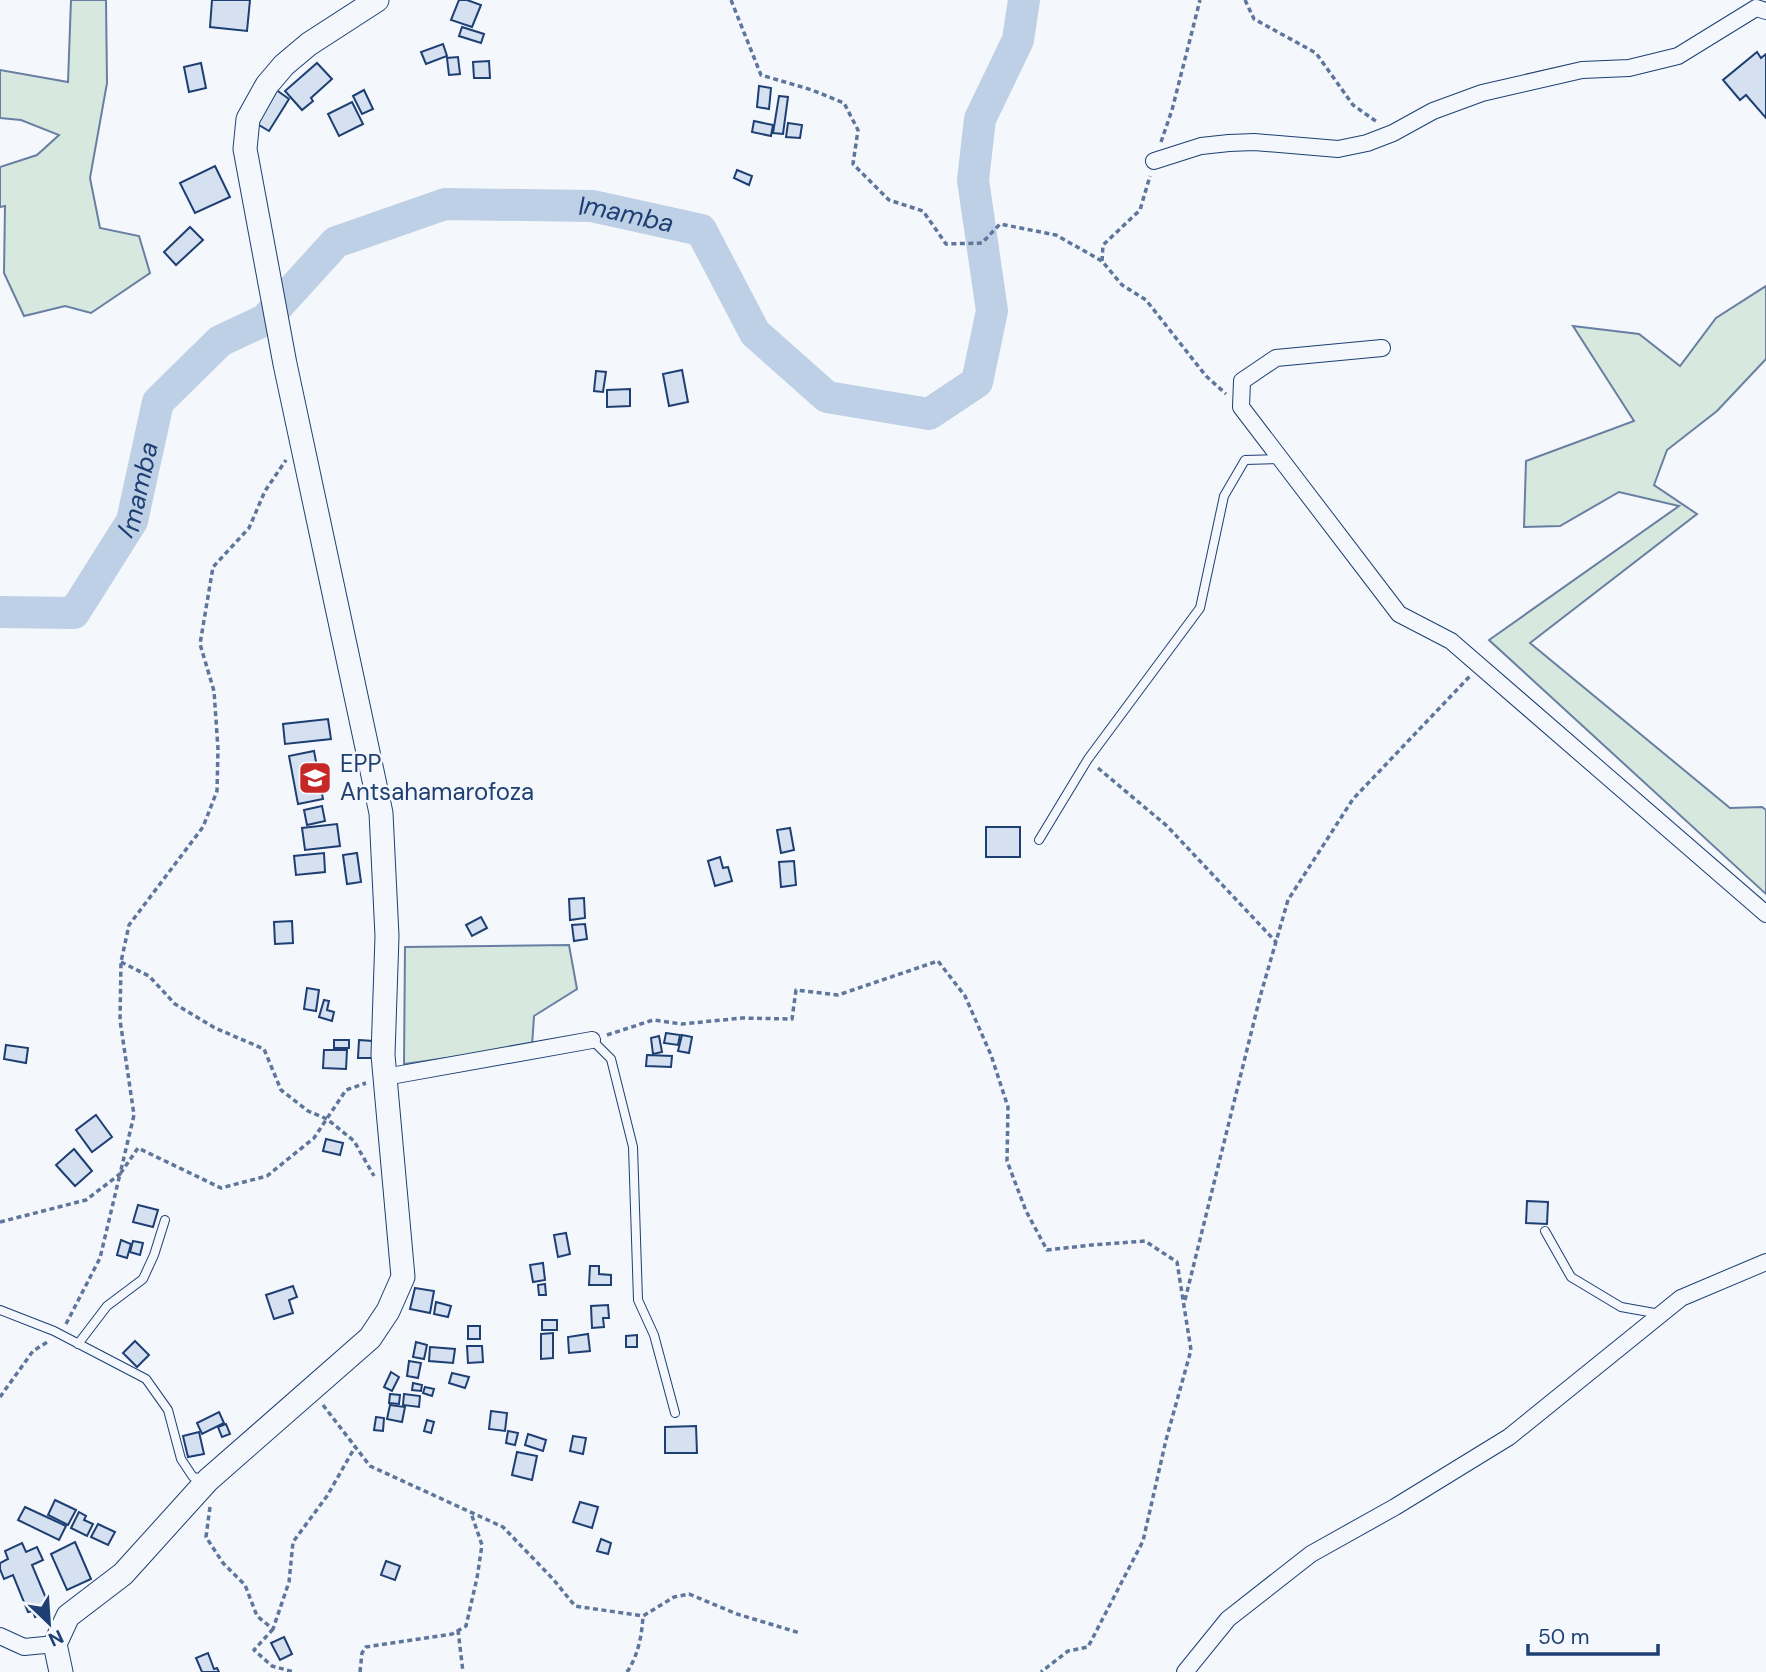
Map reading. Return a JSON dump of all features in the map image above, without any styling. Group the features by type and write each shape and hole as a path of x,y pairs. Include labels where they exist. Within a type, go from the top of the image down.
{"street":[{"path":"61,1672 55,1644 68,1616 123,1574 202,1486 370,1338 388,1311 403,1277 383,1055 387,936 381,813 285,364 245,149 248,119 267,85 284,65 309,44 377,0"},
{"path":"1154,161 1201,145 1254,142 1338,149 1367,143 1394,133 1433,111 1482,93 1581,70 1629,68 1678,56 1756,8 1766,11"},
{"path":"1382,348 1276,358 1242,381 1241,407 1399,614 1451,641 1766,914"},
{"path":"385,1077 592,1040"},
{"path":"1185,1672 1228,1619 1311,1554 1395,1507 1508,1437 1681,1298 1766,1262"},
{"path":"0,1636 24,1647 55,1644"}],"lane":[{"path":"1039,840 1088,760 1200,608 1224,496 1245,460 1282,459"},
{"path":"592,1040 611,1059 633,1147 638,1300 654,1335 676,1413"},
{"path":"78,1343 107,1306 143,1279 154,1255 164,1220"},
{"path":"1545,1231 1571,1277 1621,1307 1660,1314"},
{"path":"0,1310 78,1343 146,1379 168,1410 181,1459 202,1486"}],"path":[{"path":"731,0 761,75 844,103 858,130 853,164 889,200 923,211 946,244 982,243 1000,224 1056,235 1102,261 1122,285 1146,300 1206,376 1241,407"},
{"path":"1102,261 1103,245 1140,210 1172,110 1200,0"},
{"path":"1245,0 1254,19 1316,53 1353,105 1394,133"},
{"path":"0,1397 33,1351 61,1335 100,1258 134,1115 120,1020 121,962 128,925 203,827 216,791 218,748 214,691 200,644 213,567 249,528 265,491 301,439"},
{"path":"1185,1302 1288,900 1353,799 1479,666"},
{"path":"1088,760 1167,827 1276,942"},
{"path":"592,1040 653,1020 682,1024 741,1018 792,1018 796,990 838,995 939,961 965,996 991,1055 1008,1107 1007,1161 1026,1211 1047,1250 1145,1241 1177,1262 1191,1350 1166,1440 1143,1541 1088,1647 1068,1651 1041,1672"},
{"path":"121,962 149,976 176,1004 215,1028 264,1049 281,1090 308,1111 327,1119 354,1141 375,1178"},
{"path":"0,1222 86,1200 120,1174 138,1148 221,1188 267,1176 314,1138 346,1090 385,1077"},
{"path":"311,1389 370,1466 503,1527 554,1579 575,1605 643,1616 674,1597 689,1594 737,1614 800,1633"},
{"path":"294,1672 272,1666 254,1650 273,1629 289,1582 293,1542 327,1496 355,1447"},
{"path":"202,1486 211,1500 206,1537 223,1563 245,1585 257,1616 273,1629"},
{"path":"360,1672 362,1653 366,1647 453,1634 466,1626 482,1545 470,1511"},
{"path":"627,1672 642,1635 643,1616"},
{"path":"458,1630 463,1672"}],"shaded area":[{"path":"71,0 106,0 107,83 90,178 100,228 139,236 150,273 91,313 65,306 24,316 4,273 5,206 0,207 0,167 37,155 59,135 21,120 0,118 0,70 68,82"},
{"path":"1766,286 1766,359 1717,411 1667,450 1654,485 1697,514 1530,643 1730,808 1762,807 1766,810 1766,894 1489,640 1679,506 1619,492 1560,526 1524,527 1526,461 1634,421 1573,326 1639,334 1680,366 1716,318"},
{"path":"569,945 577,989 534,1016 532,1046 404,1064 405,947"}],"building":[{"path":"212,0 250,0 247,31 210,27"},
{"path":"459,0 481,5 472,27 451,20"},
{"path":"462,27 484,34 481,43 459,36"},
{"path":"443,44 447,56 426,64 421,52"},
{"path":"1757,52 1761,58 1766,54 1766,118 1746,95 1740,100 1723,80"},
{"path":"458,57 460,74 449,75 447,58"},
{"path":"489,61 490,78 474,78 473,62"},
{"path":"201,63 206,88 189,92 184,67"},
{"path":"317,63 332,79 302,110 285,91"},
{"path":"759,86 771,88 769,109 757,107"},
{"path":"275,89 289,99 269,131 254,122"},
{"path":"364,90 373,109 362,114 353,96"},
{"path":"779,96 788,97 783,134 773,133"},
{"path":"352,102 363,124 339,136 328,114"},
{"path":"754,121 773,125 771,136 752,132"},
{"path":"788,123 802,125 800,138 786,137"},
{"path":"215,166 230,197 195,213 180,183"},
{"path":"737,170 752,176 749,185 734,178"},
{"path":"190,227 203,240 176,265 164,252"},
{"path":"682,370 688,402 669,406 663,374"},
{"path":"596,371 606,372 603,392 594,391"},
{"path":"630,389 630,406 607,407 607,390"},
{"path":"328,719 331,739 285,744 283,724"},
{"path":"314,751 323,799 298,804 289,756"},
{"path":"322,806 325,821 307,825 304,810"},
{"path":"337,824 340,846 305,850 302,828"},
{"path":"986,827 1020,827 1020,857 986,857"},
{"path":"790,828 794,850 781,853 777,830"},
{"path":"324,853 325,872 296,875 294,856"},
{"path":"357,853 361,882 347,884 343,855"},
{"path":"720,857 723,868 728,867 732,881 715,886 708,861"},
{"path":"794,861 796,885 781,887 779,862"},
{"path":"584,898 585,918 570,920 569,899"},
{"path":"481,917 487,928 472,936 466,925"},
{"path":"292,921 293,943 275,944 274,922"},
{"path":"585,924 587,939 574,941 572,925"},
{"path":"307,988 319,990 316,1011 304,1009"},
{"path":"324,1000 329,1001 327,1010 334,1012 332,1021 319,1017"},
{"path":"666,1033 680,1035 678,1045 664,1043"},
{"path":"682,1035 692,1037 689,1053 678,1051"},
{"path":"659,1036 662,1052 653,1054 651,1038"},
{"path":"334,1040 349,1040 349,1048 334,1048"},
{"path":"359,1040 373,1041 372,1058 358,1058"},
{"path":"6,1045 28,1048 26,1063 4,1059"},
{"path":"324,1050 347,1050 346,1069 323,1068"},
{"path":"647,1055 672,1056 671,1067 646,1066"},
{"path":"96,1115 112,1137 92,1152 76,1130"},
{"path":"326,1139 343,1143 340,1155 323,1151"},
{"path":"74,1149 92,1171 75,1186 56,1165"},
{"path":"1527,1201 1548,1202 1547,1224 1526,1223"},
{"path":"138,1205 158,1210 153,1227 133,1222"},
{"path":"566,1233 570,1254 558,1257 554,1235"},
{"path":"121,1240 131,1244 127,1258 117,1255"},
{"path":"133,1241 143,1243 140,1255 130,1252"},
{"path":"543,1263 545,1280 533,1282 530,1265"},
{"path":"590,1266 599,1266 599,1274 611,1275 611,1285 589,1285"},
{"path":"545,1284 546,1295 539,1295 538,1285"},
{"path":"293,1286 297,1297 289,1300 293,1313 274,1319 266,1295"},
{"path":"415,1288 434,1291 430,1313 410,1309"},
{"path":"436,1302 451,1306 448,1317 434,1314"},
{"path":"608,1305 609,1318 603,1318 604,1327 592,1328 591,1306"},
{"path":"542,1320 557,1320 557,1330 542,1330"},
{"path":"468,1326 480,1326 480,1339 468,1339"},
{"path":"553,1333 553,1358 541,1359 541,1334"},
{"path":"588,1334 590,1351 569,1353 568,1337"},
{"path":"637,1335 637,1347 626,1347 626,1336"},
{"path":"135,1341 149,1355 137,1367 123,1353"},
{"path":"416,1342 427,1345 424,1359 413,1357"},
{"path":"467,1346 482,1346 483,1362 468,1363"},
{"path":"430,1347 455,1349 453,1363 429,1361"},
{"path":"409,1361 421,1363 418,1378 407,1376"},
{"path":"391,1372 399,1377 392,1391 384,1387"},
{"path":"452,1373 469,1377 465,1388 449,1383"},
{"path":"413,1383 422,1385 421,1391 412,1390"},
{"path":"425,1387 434,1389 432,1396 423,1393"},
{"path":"390,1394 400,1395 399,1404 389,1403"},
{"path":"404,1394 420,1396 419,1407 403,1405"},
{"path":"390,1405 405,1407 402,1422 387,1419"},
{"path":"491,1411 507,1413 505,1431 489,1429"},
{"path":"219,1412 224,1423 202,1434 197,1423"},
{"path":"376,1417 384,1418 383,1431 374,1430"},
{"path":"427,1420 434,1422 431,1433 424,1431"},
{"path":"226,1424 230,1434 222,1437 218,1427"},
{"path":"696,1426 697,1453 665,1453 665,1427"},
{"path":"508,1431 518,1433 515,1445 506,1443"},
{"path":"199,1432 204,1454 188,1457 183,1436"},
{"path":"528,1434 546,1440 543,1451 525,1445"},
{"path":"573,1436 586,1438 583,1454 570,1451"},
{"path":"517,1452 537,1456 532,1480 512,1475"},
{"path":"55,1500 76,1510 68,1525 48,1515"},
{"path":"580,1502 598,1507 592,1528 573,1522"},
{"path":"25,1507 66,1526 59,1540 18,1520"},
{"path":"79,1512 86,1516 84,1520 93,1524 87,1536 71,1528"},
{"path":"98,1524 115,1532 108,1545 91,1537"},
{"path":"601,1539 611,1543 608,1554 597,1551"},
{"path":"75,1542 91,1579 67,1590 51,1554"},
{"path":"22,1543 26,1552 37,1547 43,1560 32,1565 48,1603 40,1606 43,1613 35,1617 33,1611 28,1612 13,1575 4,1579 0,1569 0,1563 8,1559 5,1551"},
{"path":"386,1561 400,1566 395,1580 381,1575"},
{"path":"284,1637 292,1654 280,1660 271,1643"},
{"path":"208,1653 214,1669 217,1668 219,1672 202,1672 196,1658"}],"waterway":[{"name":"Imamba","path":"0,612 74,613 132,521 158,402 220,341 265,320 336,242 445,204 592,206 701,230 755,333 827,397 929,414 977,382 992,311 973,180 980,119 1018,40 1024,0"}],"place":[{"name":"EPP Antsahamarofoza","path":"315,778"}]}
